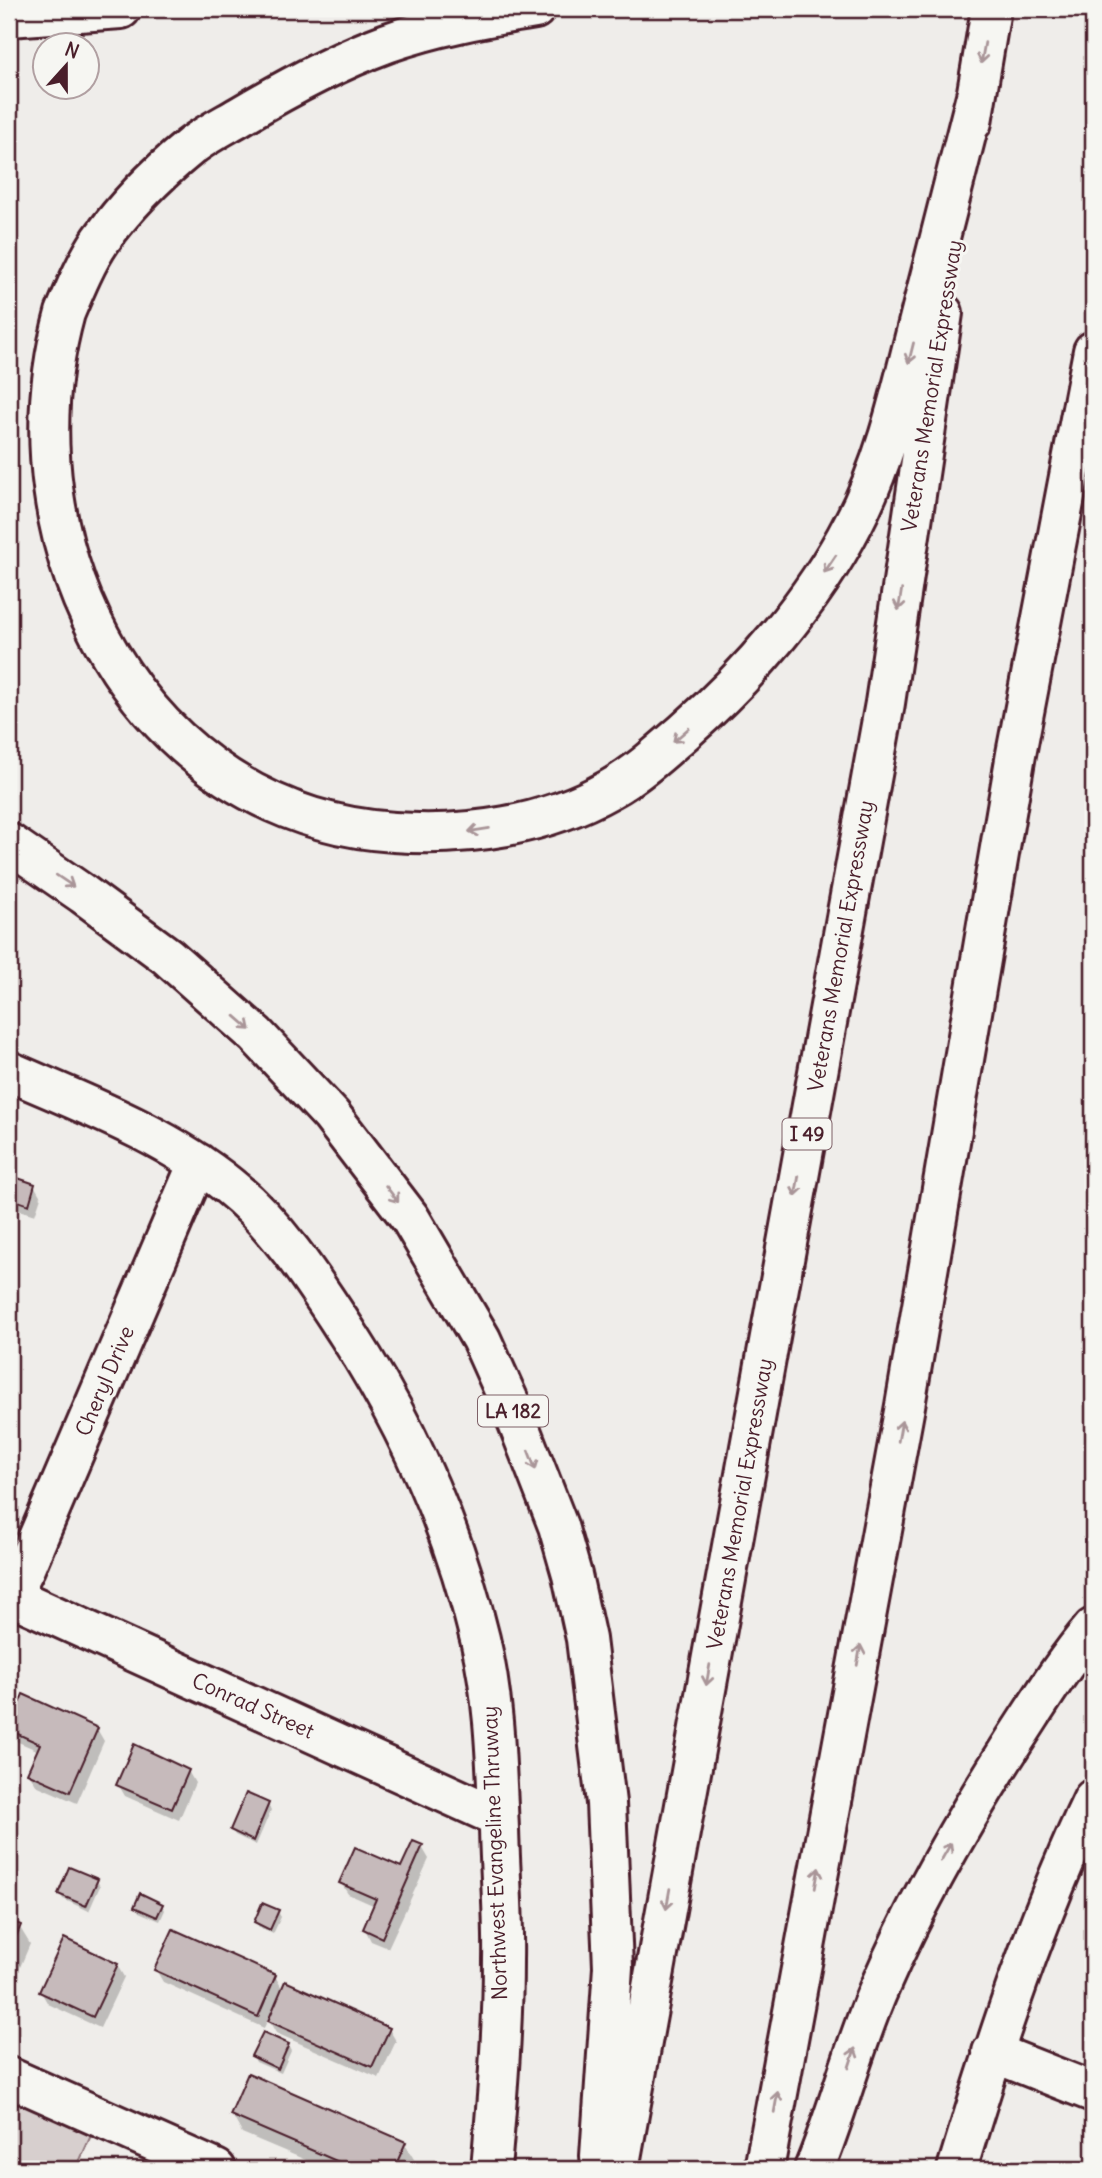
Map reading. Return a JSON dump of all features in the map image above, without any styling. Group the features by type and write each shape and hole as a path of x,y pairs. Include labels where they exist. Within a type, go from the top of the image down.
{"main road":[{"path":"9,17 121,9"},
{"path":"535,9 477,18 388,42 299,81 194,143 138,194 99,243 75,289 55,338 43,387 39,425 40,485 50,543 66,593 100,658 132,702 174,743 232,783 267,802 358,830 429,835 467,832 522,823 607,791 644,767 712,708 787,624 833,560 855,521 888,442 976,96"},
{"name":"Veterans Memorial Expressway","path":"619,2169 885,704 991,9"},
{"path":"764,2169 905,1406 1016,754 1093,351"},
{"name":"LA 182","path":"9,843 167,956 256,1035 331,1115 410,1218 481,1339 512,1408 558,1526 572,1575 586,1639 606,1803 612,1968 599,2169"},
{"name":"Northwest Evangeline Thruway","path":"9,1071 148,1134 198,1163 231,1187 261,1216 326,1300 364,1359 425,1477 457,1559 481,1642 493,1721 503,1958 491,2169"},
{"name":"Cheryl Drive","path":"9,1596 24,1569 198,1163"},
{"name":"Conrad Street","path":"9,1596 498,1817"},
{"path":"814,2169 856,2045 881,1983 938,1866 976,1799 1046,1691 1093,1628"},
{"path":"957,2169 992,2052 1042,1920 1093,1799"},
{"path":"992,2052 1093,2092"},
{"path":"9,2077 216,2169"}],"shaded area":[{"path":"9,2092 93,2131 76,2169 9,2169"}],"building":[{"path":"9,1175 35,1184 29,1205 9,1198"},
{"path":"23,1694 98,1728 70,1792 27,1773 40,1744 9,1730"},
{"path":"134,1744 189,1770 172,1809 116,1785"},
{"path":"246,1793 269,1803 253,1841 230,1830"},
{"path":"413,1841 423,1845 382,1938 363,1929 376,1899 339,1883 355,1847 401,1867"},
{"path":"69,1867 98,1879 86,1906 58,1894"},
{"path":"140,1893 163,1904 157,1917 134,1907"},
{"path":"262,1903 279,1910 270,1930 254,1922"},
{"path":"9,1920 21,1925 9,1953"},
{"path":"173,1929 276,1975 258,2017 154,1970"},
{"path":"64,1938 118,1964 93,2017 39,1992"},
{"path":"285,1981 390,2028 372,2067 268,2021"},
{"path":"263,2032 289,2044 278,2069 251,2056"},
{"path":"248,2073 406,2142 394,2169 355,2169 230,2115"}]}
